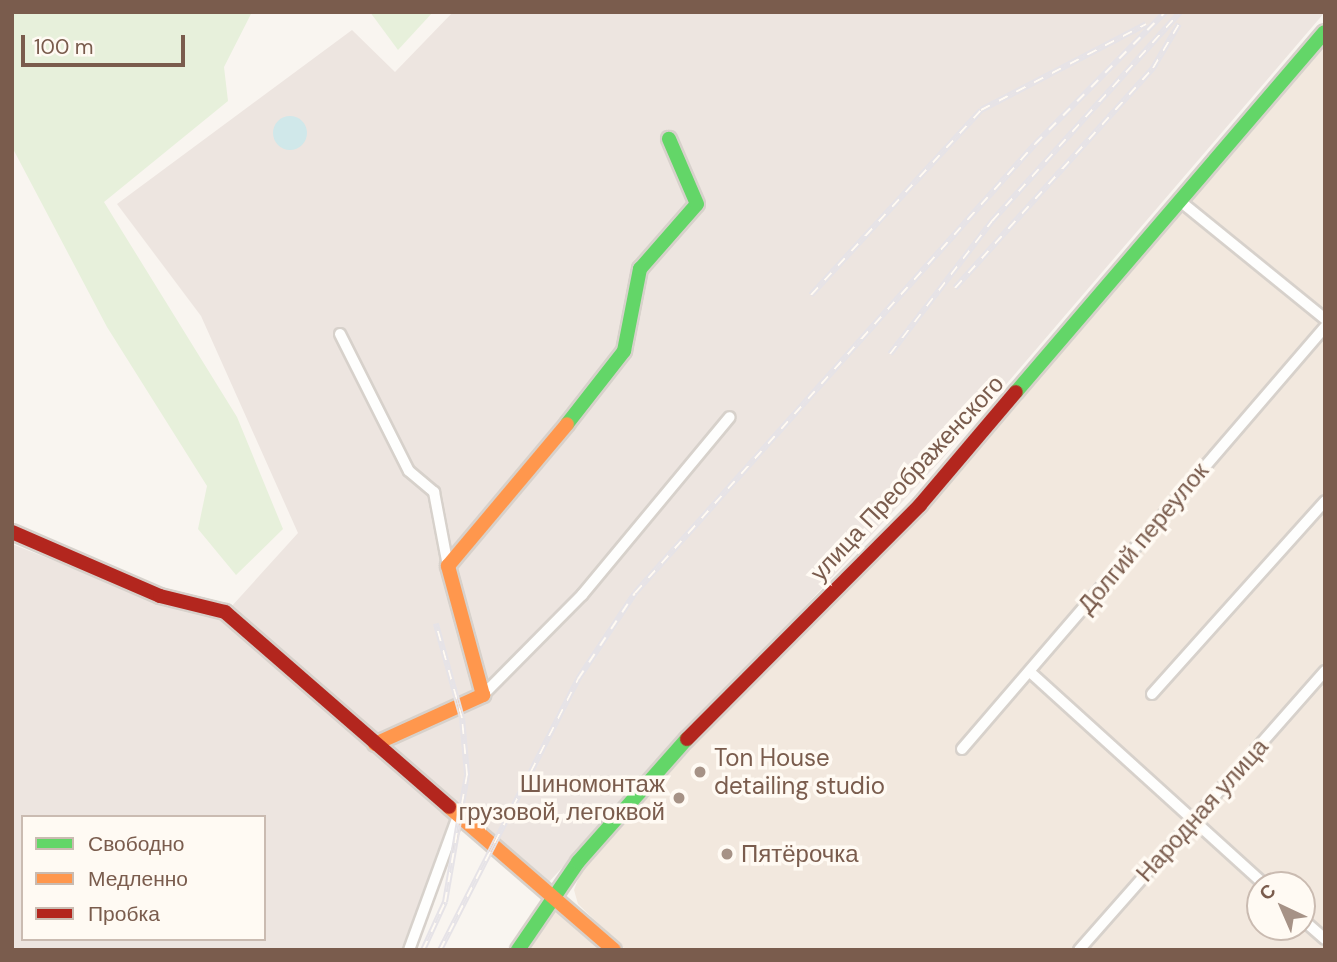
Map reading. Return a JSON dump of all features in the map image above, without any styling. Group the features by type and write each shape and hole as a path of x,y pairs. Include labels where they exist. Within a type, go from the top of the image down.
{"street":[{"name":"улица Преображенского","path":"518,950 578,862 695,730 920,505 1325,32"},
{"path":"448,566 492,521 624,351 640,269 697,204 669,139"},
{"path":"1180,201 1325,319"},
{"name":"Долгий переулок","path":"962,748 1325,327"},
{"path":"340,334 409,471 434,492 448,566 483,695"},
{"path":"375,744 483,695 582,595 730,417"},
{"path":"1153,694 1325,501"},
{"path":"12,531 160,596 225,612 614,950"},
{"name":"Народная улица","path":"1079,950 1325,671"},
{"path":"1030,672 1249,871"},
{"path":"410,950 458,816"}],"shaded area":[{"path":"453,12 1325,12 943,458 547,884 231,607 298,533 201,316 117,204 352,30 395,72"},
{"path":"1325,41 1325,950 626,950 578,904 574,890 583,865 658,779 941,492"},
{"path":"12,544 158,602 222,618 452,820 401,950 12,950"},
{"path":"554,909 602,950 526,950"}],"green space":[{"path":"12,12 252,12 224,67 228,101 104,202 237,417 283,529 236,575 198,529 207,486 107,327 12,147"},
{"path":"370,12 433,12 398,50"}],"water":[{"path":"290,116 302,121 307,133 302,145 290,150 278,145 273,133 278,121"}],"railway":[{"path":"440,950 578,679 635,593 1035,144 1165,12"},
{"path":"890,354 992,221 1180,12"},
{"path":"811,295 981,110 1146,24"},
{"path":"955,288 1153,68 1179,24"},
{"path":"423,950 445,902 467,774 462,718 436,624"}],"traffic: fast":[{"path":"1016,392 1325,32"},
{"path":"567,424 624,351 640,269 697,204 669,139"},
{"path":"518,950 578,862 687,739"}],"traffic: slow":[{"path":"375,744 483,695 448,566 567,424"},
{"path":"449,807 614,950"}],"traffic: jam":[{"path":"687,739 920,505 1016,392"},
{"path":"12,532 160,596 225,612 449,807"}],"place":[{"name":"Ton House detailing studio","path":"700,772"},
{"name":"Шиномонтаж грузовой, легоквой","path":"679,798"},
{"name":"Пятёрочка","path":"727,854"}]}
